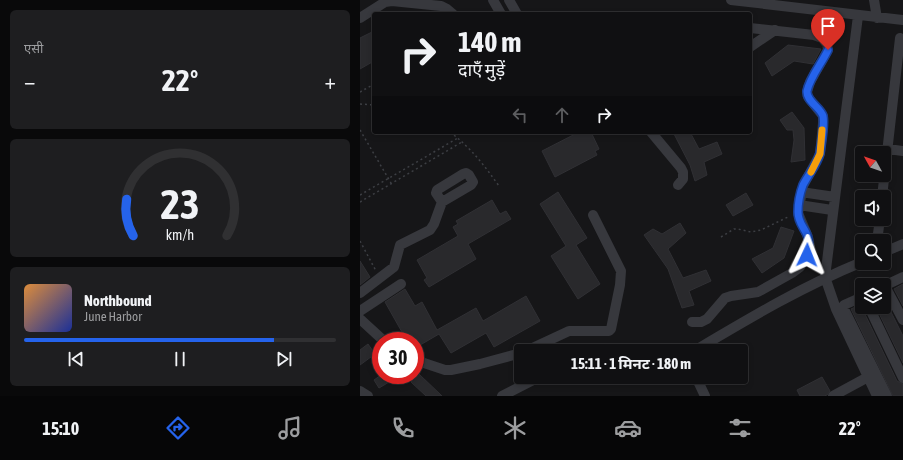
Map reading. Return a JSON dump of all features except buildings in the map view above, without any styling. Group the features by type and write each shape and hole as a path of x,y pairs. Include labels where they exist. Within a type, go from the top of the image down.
{"street":[{"path":"493,0 500,12"},
{"path":"509,0 516,12"},
{"path":"731,0 858,16 903,20"},
{"path":"874,0 876,18"},
{"path":"360,18 385,2 441,6 451,12"},
{"path":"858,16 835,197 832,210 825,278 836,309 877,396"},
{"path":"692,322 701,322 706,319 726,298 758,292 792,273 800,267 810,246 798,209 801,192 820,154 823,123 819,110 808,96 807,92 810,82 828,50 827,44 822,38 814,35 752,28"},
{"path":"752,46 775,30"},
{"path":"888,146 900,38"},
{"path":"653,134 683,172 683,179 678,185"},
{"path":"891,149 903,150"},
{"path":"801,192 835,197"},
{"path":"360,293 394,267 400,245 430,230 434,224 442,202"},
{"path":"798,209 832,210"},
{"path":"541,344 569,331 609,331 611,329 620,285 621,271 593,214"},
{"path":"891,249 903,244"},
{"path":"706,344 732,328 825,278 855,265"},
{"path":"891,283 903,277"},
{"path":"360,311 401,284"},
{"path":"891,299 903,320"},
{"path":"855,300 844,304 843,306 887,396"},
{"path":"872,314 903,378"},
{"path":"360,319 374,332"},
{"path":"424,363 445,370 451,370 514,355"},
{"path":"833,396 868,377"},
{"path":"502,396 525,384"},
{"path":"699,384 705,396"},
{"path":"360,391 368,396"}],"path":[{"path":"360,92 372,85"},
{"path":"360,104 372,105"},
{"path":"360,130 391,183"},
{"path":"453,134 482,162 499,186"},
{"path":"360,195 458,138"},
{"path":"360,202 462,142"},
{"path":"721,237 738,228 751,232 761,230 798,209"},
{"path":"360,240 380,278"}],"slow traffic":[{"path":"811,172 820,154 822,130"}],"route":[{"path":"807,255 810,246 798,213 803,186 820,154 823,123 819,110 811,101 807,92 810,82 828,50"}]}
